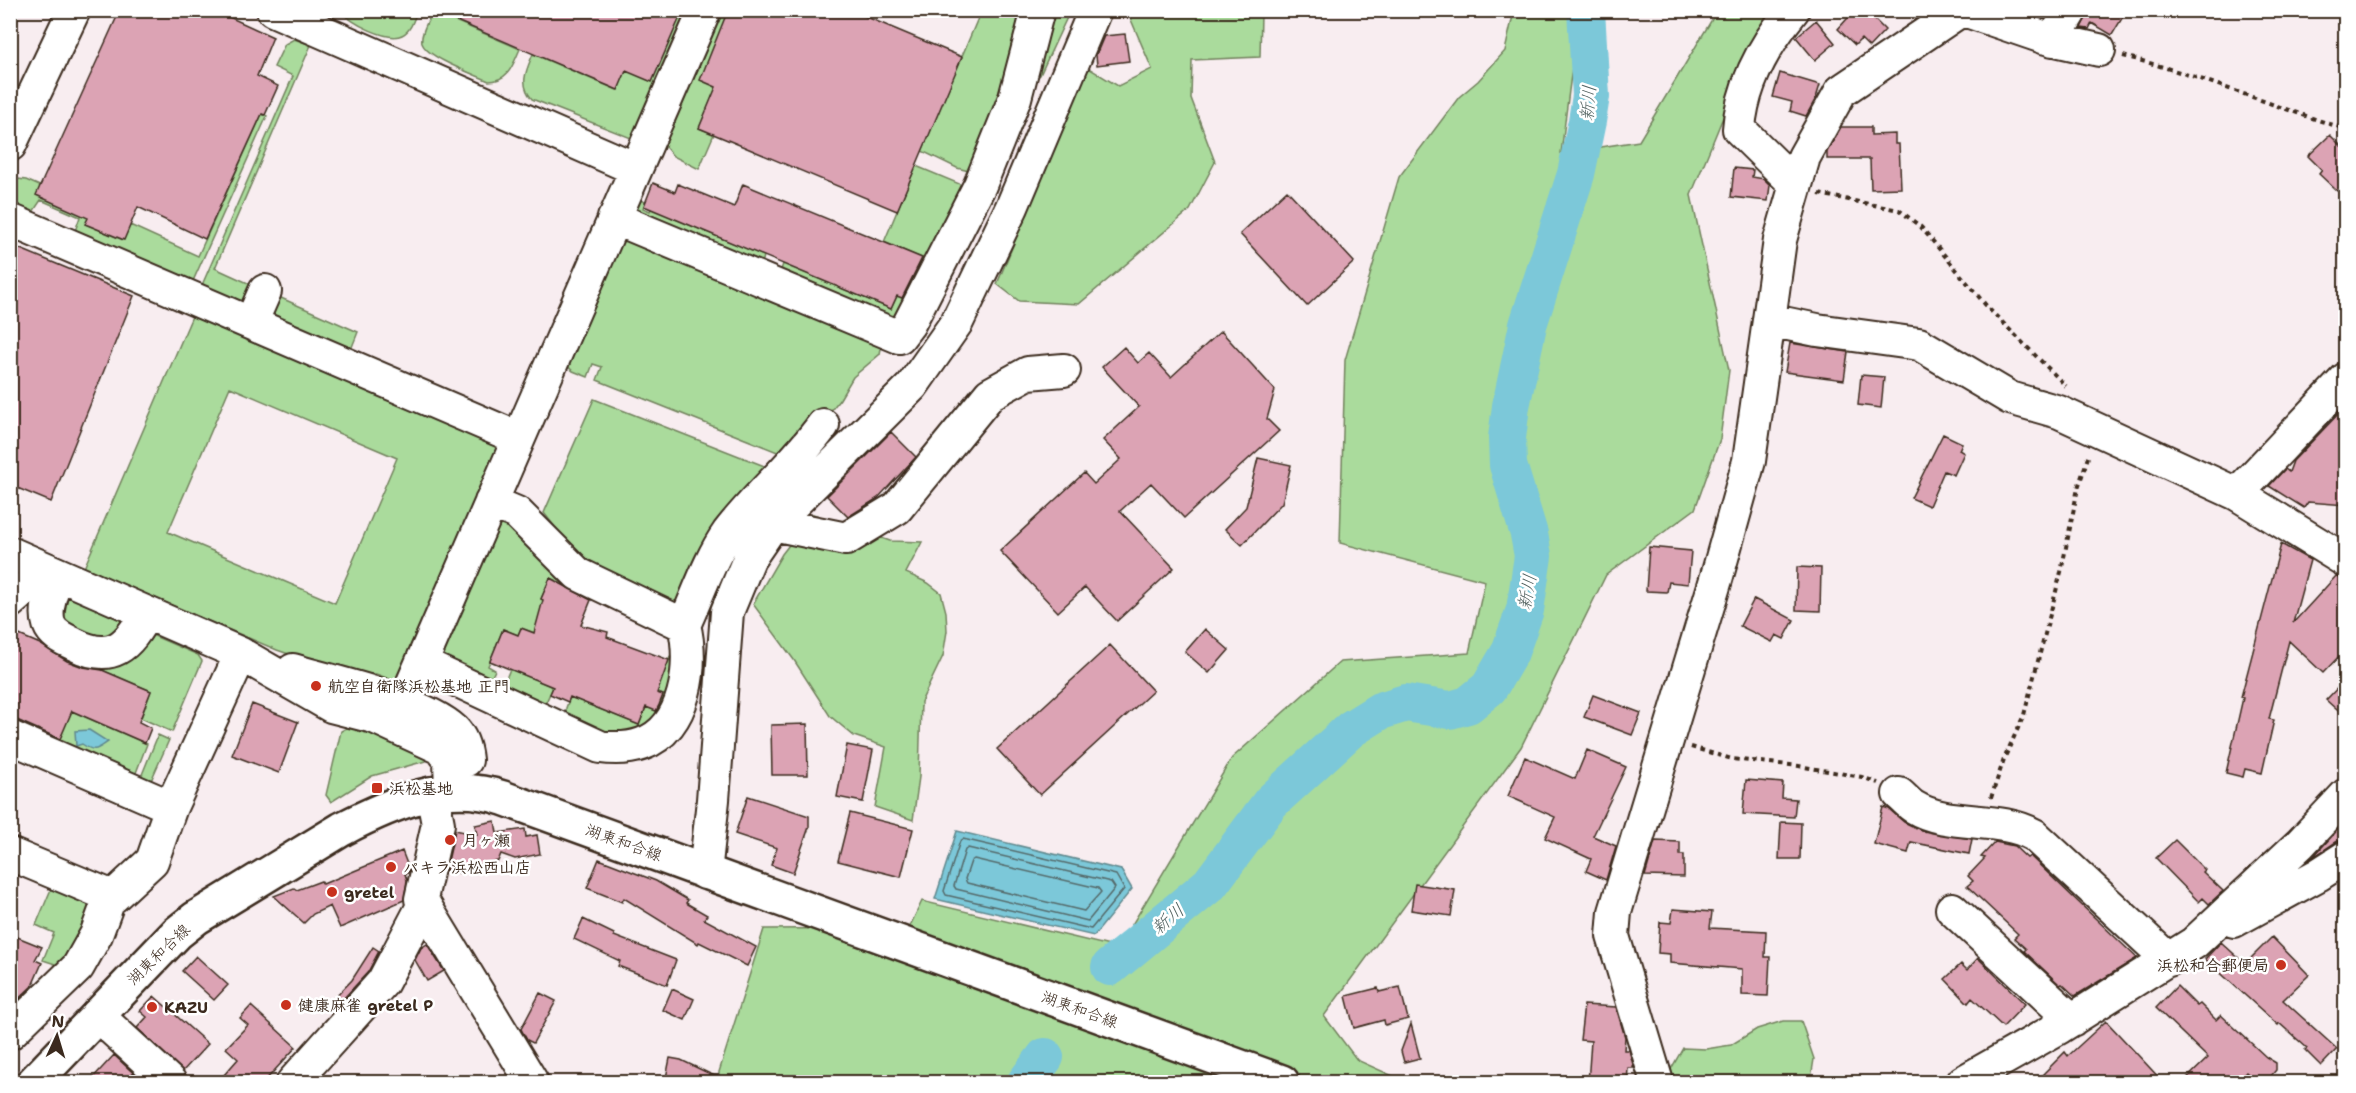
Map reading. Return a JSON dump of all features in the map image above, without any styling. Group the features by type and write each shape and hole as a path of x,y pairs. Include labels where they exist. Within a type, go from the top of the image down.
{"main road":[{"name":"湖東和合線","path":"34,1083 163,946 192,921 350,825 393,805 450,791 488,793 1282,1083"}],"street":[{"path":"10,145 19,104 74,10"},
{"path":"273,10 636,169"},
{"path":"404,703 705,10"},
{"path":"614,218 899,337 909,324 980,185 1015,98 1038,10"},
{"path":"705,873 713,800 727,612 749,559 773,524 912,386 957,321 1012,207 1095,10"},
{"path":"1793,10 1758,61 1748,82 1740,109 1739,129 1756,148 1796,184"},
{"path":"1657,1083 1613,936 1615,912 1749,461 1780,240 1804,157 1842,91 1962,10 2053,40 2099,50"},
{"path":"2053,40 2072,10"},
{"path":"10,220 518,438"},
{"path":"251,323 266,291"},
{"path":"1768,320 1817,330 1919,344 2010,398 2059,412 2236,494 2346,561"},
{"path":"773,524 846,539 897,508 990,394 1028,373 1064,370"},
{"path":"2236,494 2346,379"},
{"path":"422,664 600,747 621,749 644,743 664,729 677,710 686,689 689,663 684,625 714,556 728,534 806,449 823,425"},
{"path":"491,502 517,513 578,574 684,625"},
{"path":"10,553 241,654 404,703 455,731 464,747 468,768 450,791 438,824 421,892 423,904 532,1083"},
{"path":"10,602 50,571"},
{"path":"50,571 47,612 49,624 62,639 88,651 99,653 115,650 126,644 146,613"},
{"path":"241,654 331,706 374,717 441,748 450,760 450,791"},
{"path":"10,854 113,897 152,861 171,807 241,654"},
{"path":"10,737 171,807"},
{"path":"1899,794 1914,807 1934,814 2021,827 2182,951"},
{"path":"2182,951 2300,844 2346,795"},
{"path":"1963,1083 2072,1020 2182,951 2346,857"},
{"path":"10,1033 78,967 96,935 110,897"},
{"path":"293,1083 383,982 423,904"},
{"path":"1952,909 2072,1020"},
{"path":"97,1016 170,1083"}],"path":[{"path":"2099,50 2167,67 2346,129"},
{"path":"1796,184 1824,196 1899,210 1921,227 1989,309 2068,388"},
{"path":"1984,823 2004,759 2024,715 2061,572 2078,488 2097,429"},
{"path":"1667,739 1732,759 1799,766 1862,777 1899,794"}],"green space":[{"path":"342,11 417,11 408,31 402,35 388,36 361,26"},
{"path":"432,11 520,49 506,75 489,81 452,65 426,49 422,43 423,31"},
{"path":"683,11 692,11 635,136 631,138 532,99 528,93 525,77 533,54 617,90 626,71"},
{"path":"716,11 749,11 699,128 714,134 699,169 673,156 661,142"},
{"path":"981,11 1033,11 973,172 957,168 922,151"},
{"path":"1051,11 1070,11 1040,75 1034,80"},
{"path":"1514,11 1573,11 1572,67 1561,153 1639,141 1717,11 1778,11 1728,105 1691,195 1729,370 1720,439 1695,509 1606,575 1521,747 1324,1016 1357,1060 1406,1082 719,1082 719,1072 764,929 909,928 922,901 1118,948 1232,758 1340,662 1469,653 1485,581 1340,543 1345,360 1399,177 1459,97 1478,81 1505,51"},
{"path":"1213,12 1261,14 1260,57 1192,60 1191,98 1215,162 1190,210 1079,304 1019,301 997,284 1087,67 1118,86 1152,69 1129,15"},
{"path":"294,39 311,45 215,268 259,288 248,300 238,303 199,292 293,76 274,67 285,44"},
{"path":"262,114 267,116 193,281 75,231 80,217 41,200 31,215 11,212 10,182 18,179 26,180 92,209 86,224 123,240 130,225 198,256"},
{"path":"916,166 962,185 966,190 931,270 918,266 921,258 884,242"},
{"path":"656,196 672,218 764,256 762,264 635,216 635,198 645,202 643,208 650,211"},
{"path":"621,235 882,343 880,354 853,377 822,422 790,457 597,380 602,367 593,364 588,377 573,371 566,365"},
{"path":"783,264 891,309 897,296 905,299 900,322 780,273"},
{"path":"272,294 358,332 348,357 273,317 270,310"},
{"path":"196,307 506,443 420,646 395,681 376,674 368,674 364,680 277,650 84,568","holes":["230,387 397,458 335,603 168,532"]},
{"path":"594,399 777,471 687,608 589,570 544,513"},
{"path":"494,514 588,594 550,578 541,599 584,617 574,642 521,628 518,635 503,629 488,666 495,670 489,683 443,663 441,653"},
{"path":"813,514 890,541 922,542 906,573 928,583 941,593 946,612 947,631 943,656 921,702 919,777 913,820 875,807 886,747 854,736 830,716 794,660 753,604 782,554"},
{"path":"59,593 130,623 119,640 66,636"},
{"path":"145,632 198,655 202,661 172,732 141,718 151,691 93,666"},
{"path":"677,639 678,681 658,722 622,741 566,718 566,708 570,697 639,725 646,707 657,711 663,695 656,692"},
{"path":"510,669 553,687 547,700 541,706 500,693"},
{"path":"60,706 147,744 134,778 45,741"},
{"path":"354,724 429,760 372,776 331,802 326,795 341,731"},
{"path":"158,735 169,740 150,783 139,782"},
{"path":"54,882 90,898 95,908 67,965 43,960 54,933 36,925"},
{"path":"1783,1021 1801,1021 1814,1059 1811,1078 1785,1082 1672,1082 1670,1071 1683,1048 1706,1049 1731,1045 1757,1029"}],"water":[{"path":"89,730 108,742 96,749 82,744 76,746 75,731"},
{"path":"957,831 1121,870 1132,889 1094,936 935,899"}],"building":[{"path":"120,10 214,10 273,37 257,76 278,86 265,115 262,114 205,239 138,207 124,240 85,224 88,218 36,195"},
{"path":"431,10 683,10 652,82 626,71 618,90"},
{"path":"728,10 746,16 749,10 850,10 962,57 897,211 699,128 716,87 700,80"},
{"path":"1855,10 1865,10 1885,30 1869,47 1861,39 1855,45 1838,29"},
{"path":"2089,10 2127,10 2112,35 2092,23 2089,29 2081,28"},
{"path":"1816,20 1835,43 1815,60 1796,37"},
{"path":"1125,34 1129,61 1097,65 1096,55 1104,36"},
{"path":"1780,73 1820,85 1806,116 1790,111 1792,102 1773,97"},
{"path":"1841,127 1871,127 1871,135 1895,134 1895,144 1899,144 1901,188 1871,189 1870,159 1827,159 1827,152"},
{"path":"2330,135 2346,151 2346,182 2337,191 2319,174 2322,170 2308,156"},
{"path":"1734,168 1753,170 1752,177 1764,179 1770,185 1768,201 1731,197"},
{"path":"653,183 675,192 678,184 734,207 743,184 922,258 902,298 897,296 891,309 644,206"},
{"path":"1287,190 1354,262 1307,306 1240,234"},
{"path":"18,248 134,296 51,502 10,485 10,266"},
{"path":"1221,331 1275,390 1267,419 1279,431 1184,518 1151,483 1120,511 1174,568 1117,621 1085,587 1058,612 1000,551 1084,473 1094,484 1121,459 1103,440 1139,407 1102,367 1124,347 1138,363 1149,353 1171,377"},
{"path":"1790,343 1848,352 1844,380 1785,372"},
{"path":"1861,375 1884,377 1881,408 1858,405"},
{"path":"2346,406 2346,505 2308,502 2304,508 2269,486 2285,469 2289,472 2293,461"},
{"path":"891,432 916,457 878,498 848,517 827,496"},
{"path":"1943,434 1962,443 1959,450 1964,453 1954,475 1944,471 1929,506 1911,498"},
{"path":"1258,458 1291,465 1282,503 1242,545 1225,529 1246,507"},
{"path":"2281,544 2310,560 2293,623 2336,576 2346,579 2346,649 2323,673 2289,641 2269,719 2274,720 2262,773 2245,769 2243,777 2226,773 2243,698 2241,697"},
{"path":"1649,547 1691,551 1688,584 1669,582 1667,592 1646,591"},
{"path":"1797,567 1821,568 1820,611 1796,610"},
{"path":"550,578 591,600 581,625 608,632 607,637 669,660 657,693 663,695 659,705 656,711 646,707 639,725 570,697 568,702 550,694 553,687 490,661 503,629 518,635 521,628 534,633 543,600 541,599"},
{"path":"1754,599 1794,620 1784,639 1776,635 1772,642 1740,626"},
{"path":"1205,629 1229,650 1209,673 1185,652"},
{"path":"10,631 40,644 67,661 83,667 102,670 151,691 139,722 151,728 145,743 72,711 60,739 10,717"},
{"path":"1110,645 1153,691 1040,795 997,749"},
{"path":"2346,679 2346,718 2326,700"},
{"path":"1593,695 1641,713 1632,735 1584,717"},
{"path":"252,704 298,722 279,773 232,755"},
{"path":"807,724 808,775 772,775 771,725"},
{"path":"847,745 873,750 863,802 837,797"},
{"path":"1587,750 1626,767 1593,836 1616,846 1606,880 1586,871 1591,859 1545,838 1555,817 1508,796 1525,757 1575,779"},
{"path":"1746,780 1783,783 1782,798 1796,799 1794,817 1743,814"},
{"path":"748,796 809,816 809,827 793,873 771,865 777,848 735,834"},
{"path":"1883,807 1889,809 1904,822 1923,831 1972,839 1969,854 1911,842 1908,853 1874,844"},
{"path":"850,813 913,829 901,877 838,861"},
{"path":"495,821 497,833 525,829 526,837 537,835 540,854 515,859 501,854 498,861 461,868 460,873 446,870 455,830 477,835 475,825"},
{"path":"1781,822 1801,823 1800,859 1779,859"},
{"path":"2344,823 2346,839 2336,842 2312,858"},
{"path":"2175,840 2223,891 2209,904 2203,898 2199,902 2156,858"},
{"path":"1655,841 1680,842 1680,855 1684,855 1684,877 1645,876"},
{"path":"1995,842 2014,846 2027,858 2030,856 2137,958 2075,996 2062,984 2060,985 2024,951 2026,949 2014,938 2018,934 1967,886 1973,881 1968,876 1985,858 1981,857"},
{"path":"402,851 409,869 405,874 407,880 404,900 340,928 330,906 313,914 304,923 274,896 321,881 323,884"},
{"path":"599,859 656,881 688,900 686,903 707,915 704,919 756,947 747,966 699,942 698,944 624,898 622,902 587,888"},
{"path":"1415,884 1455,890 1451,916 1411,910"},
{"path":"1673,909 1712,912 1710,928 1766,931 1765,957 1770,957 1768,996 1742,995 1742,969 1670,963 1670,954 1658,953 1660,922 1671,923"},
{"path":"583,919 614,936 676,960 667,985 618,966 620,961 574,939"},
{"path":"10,934 42,947 35,960 42,963 32,986 10,1007"},
{"path":"2272,937 2309,975 2283,1000 2337,1049 2321,1066 2305,1050 2307,1048 2205,959 2221,942 2245,964"},
{"path":"427,944 444,971 427,981 415,960 421,948"},
{"path":"373,947 379,951 368,972 332,1011 327,1006 352,980"},
{"path":"196,956 228,985 214,1000 182,971"},
{"path":"1978,958 2025,1004 2003,1027 1972,998 1968,1003 1945,979 1961,964 1967,970"},
{"path":"2177,986 2197,1006 2200,1004 2216,1020 2221,1015 2266,1057 2276,1063 2276,1070 2265,1083 2258,1083 2246,1072 2236,1083 2182,1083 2208,1058 2156,1008"},
{"path":"1400,987 1408,1019 1385,1025 1384,1020 1354,1028 1346,996 1378,988 1379,992"},
{"path":"672,989 694,999 685,1020 663,1010"},
{"path":"540,993 556,1001 533,1043 527,1040 521,1029"},
{"path":"154,996 208,1044 183,1071 137,1028 147,1017 140,1011"},
{"path":"1584,1005 1616,1007 1625,1037 1624,1050 1629,1050 1634,1068 1628,1068 1627,1083 1588,1083 1591,1041 1580,1040"},
{"path":"251,1006 296,1047 263,1083 217,1083 238,1059 226,1048 248,1025 240,1018"},
{"path":"2106,1021 2164,1083 2051,1083 2043,1074 2065,1052 2068,1056"},
{"path":"1411,1024 1420,1058 1404,1062 1401,1051"},
{"path":"114,1055 144,1083 88,1083"},
{"path":"670,1058 681,1060 729,1083 665,1083"}],"waterway":[{"name":"新川","path":"1110,967 1210,884 1271,802 1351,729 1380,711 1406,703 1450,710 1468,705 1489,688 1510,652 1525,610 1533,556 1529,534 1508,465 1507,438 1511,406 1528,325 1576,174 1587,121 1591,96 1586,10"},
{"name":"新川","path":"1026,1082 1045,1057"}],"place":[{"name":"航空自衛隊浜松基地 正門","path":"316,686"},
{"name":"浜松基地","path":"377,788"},
{"name":"月ヶ瀬","path":"450,840"},
{"name":"パキラ浜松西山店","path":"391,867"},
{"name":"gretel","path":"332,892"},
{"name":"浜松和合郵便局","path":"2281,965"},
{"name":"健康麻雀 gretel P","path":"286,1005"},
{"name":"KAZU","path":"152,1007"}]}
